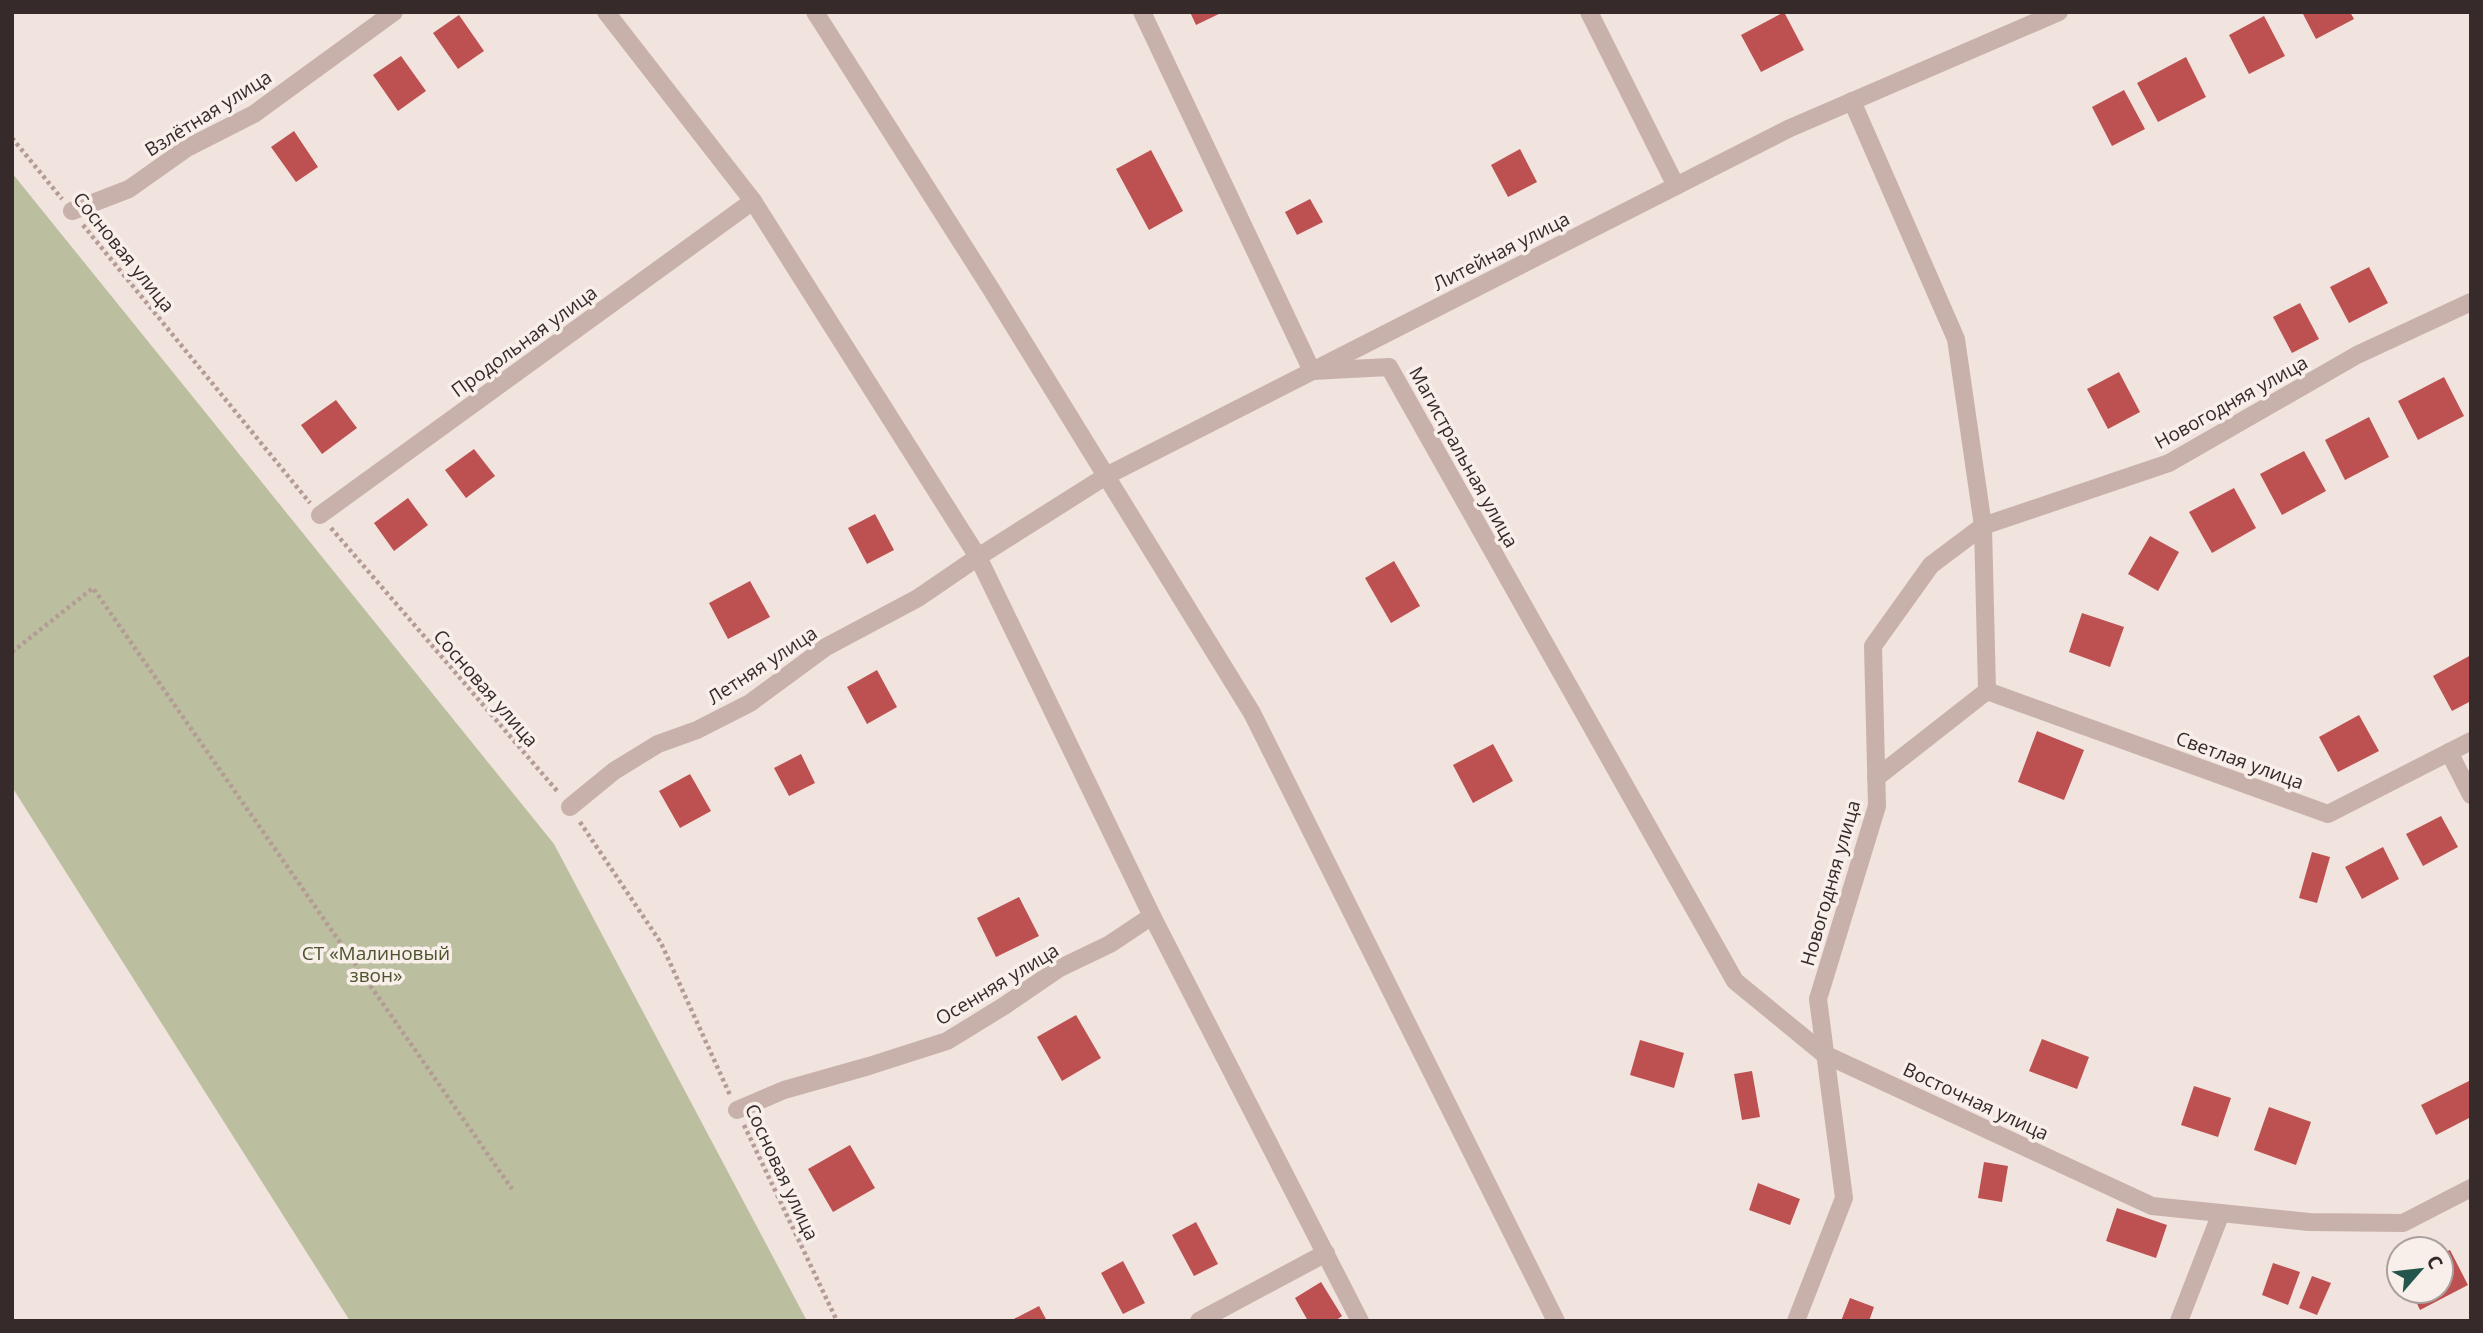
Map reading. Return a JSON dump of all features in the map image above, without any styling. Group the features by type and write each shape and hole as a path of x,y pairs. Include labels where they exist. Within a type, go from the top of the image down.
{"street":[{"name":"Взлётная улица","path":"72,211 129,189 187,148 254,114 394,12"},
{"path":"606,12 752,201 978,557 1152,916 1360,1321"},
{"path":"815,12 1252,713 1556,1321"},
{"path":"1142,12 1312,371"},
{"path":"1589,12 1676,186"},
{"name":"Литейная улица","path":"978,557 1106,476 1788,129 2059,12"},
{"path":"1852,101 1956,339 1983,526 1987,691 1876,778"},
{"name":"Продольная улица","path":"320,515 752,201"},
{"name":"Новогодняя улица","path":"1797,1321 1844,1198 1818,999 1877,806 1872,646 1931,565 1983,526 2169,463 2357,355 2471,302"},
{"name":"Магистральная улица","path":"1312,371 1389,367 1735,981"},
{"name":"Летняя улица","path":"570,807 614,771 658,744 697,730 750,702 826,647 918,598 978,557"},
{"name":"Светлая улица","path":"1987,691 2328,814 2471,741"},
{"path":"2449,752 2471,795"},
{"name":"Осенняя улица","path":"737,1110 784,1090 947,1041 1058,969 1110,944 1152,916"},
{"name":"Восточная улица","path":"1735,981 1824,1054 2152,1206 2309,1222 2403,1223 2471,1188"},
{"path":"2179,1321 2221,1213"},
{"path":"1199,1321 1326,1253"}],"path":[{"name":"Сосновая улица","path":"12,138 320,515 570,807 661,943 837,1321"},
{"path":"12,652 93,588 512,1189"}],"green space":[{"name":"СТ «Малиновый звон»","path":"12,173 554,844 807,1321 350,1321 12,787"}],"building":[{"path":"1190,12 1223,12 1196,25"},
{"path":"1784,12 1804,50 1761,72 1741,35"},
{"path":"2302,12 2350,12 2354,19 2316,39"},
{"path":"459,15 484,51 458,69 433,33"},
{"path":"2264,16 2285,56 2249,74 2229,35"},
{"path":"401,56 426,91 398,111 373,75"},
{"path":"2186,57 2206,97 2158,122 2137,83"},
{"path":"2124,90 2145,129 2112,146 2092,107"},
{"path":"294,131 318,167 296,182 271,147"},
{"path":"1520,149 1537,182 1508,197 1491,165"},
{"path":"1151,150 1183,211 1149,230 1116,169"},
{"path":"1310,199 1323,222 1297,235 1285,212"},
{"path":"2369,267 2388,303 2349,323 2330,287"},
{"path":"2300,303 2319,339 2292,353 2273,317"},
{"path":"2119,372 2140,412 2108,429 2087,389"},
{"path":"2444,377 2464,416 2418,440 2398,401"},
{"path":"336,400 357,428 322,454 301,425"},
{"path":"2369,417 2389,457 2345,480 2325,440"},
{"path":"474,449 495,476 466,498 445,470"},
{"path":"2304,451 2326,491 2282,515 2260,474"},
{"path":"2234,488 2256,528 2212,553 2189,512"},
{"path":"408,498 428,525 394,551 374,523"},
{"path":"875,514 894,550 867,564 848,528"},
{"path":"2150,536 2179,552 2158,591 2128,574"},
{"path":"1394,561 1420,606 1391,623 1365,578"},
{"path":"750,581 770,617 728,639 709,603"},
{"path":"2082,613 2124,627 2110,667 2069,652"},
{"path":"2471,655 2471,701 2452,711 2433,676"},
{"path":"877,670 897,707 867,724 847,687"},
{"path":"2359,715 2379,751 2338,772 2319,737"},
{"path":"2037,731 2084,750 2064,800 2018,782"},
{"path":"1493,744 1513,781 1473,803 1453,765"},
{"path":"801,754 815,783 789,796 774,768"},
{"path":"690,774 711,811 680,828 659,791"},
{"path":"2441,816 2458,847 2423,866 2406,834"},
{"path":"2383,847 2399,879 2362,899 2345,867"},
{"path":"2312,852 2330,857 2317,903 2299,898"},
{"path":"1019,897 1039,936 996,957 977,918"},
{"path":"1076,1015 1101,1058 1062,1081 1037,1037"},
{"path":"2042,1039 2089,1057 2077,1089 2029,1071"},
{"path":"1640,1040 1684,1053 1674,1088 1630,1075"},
{"path":"1752,1071 1760,1117 1742,1120 1734,1074"},
{"path":"2471,1080 2471,1117 2436,1135 2421,1105"},
{"path":"2194,1086 2231,1098 2218,1137 2181,1125"},
{"path":"2269,1107 2311,1122 2296,1165 2254,1150"},
{"path":"850,1145 875,1188 833,1212 808,1169"},
{"path":"1984,1162 2008,1166 2002,1202 1978,1198"},
{"path":"1758,1183 1800,1199 1790,1225 1749,1210"},
{"path":"2117,1208 2167,1225 2156,1258 2106,1241"},
{"path":"1196,1222 1218,1264 1194,1276 1172,1235"},
{"path":"2455,1260 2468,1285 2455,1292"},
{"path":"1123,1261 1145,1303 1123,1314 1101,1273"},
{"path":"2273,1263 2300,1272 2288,1305 2262,1295"},
{"path":"2312,1276 2331,1283 2317,1315 2299,1308"},
{"path":"1321,1282 1342,1316 1335,1321 1308,1321 1295,1298"},
{"path":"1850,1298 1874,1307 1869,1321 1841,1321"},
{"path":"1039,1306 1047,1321 1010,1321"}]}
